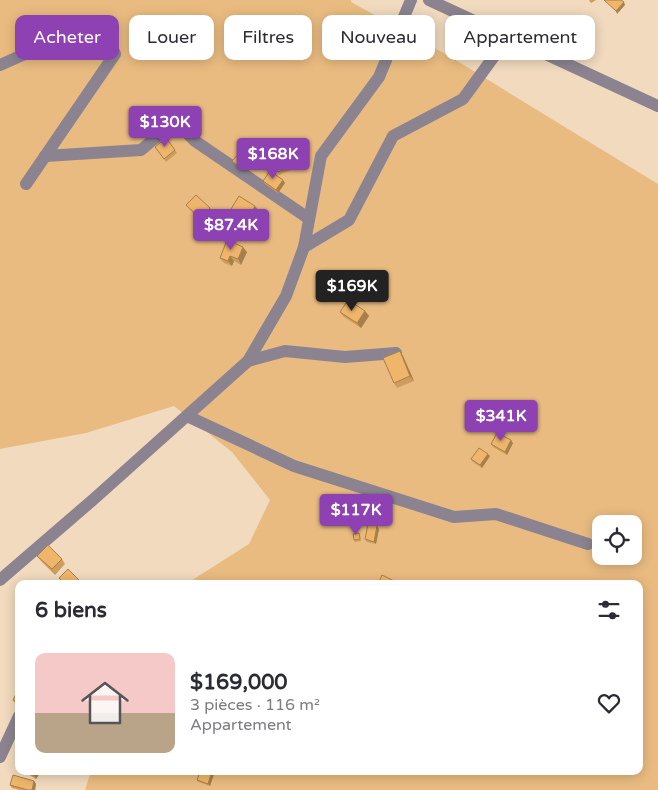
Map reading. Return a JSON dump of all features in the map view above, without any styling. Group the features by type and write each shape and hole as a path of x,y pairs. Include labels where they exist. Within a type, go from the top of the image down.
{"street":[{"path":"0,580 248,361 286,296 304,247 321,156 379,77 411,0"},
{"path":"429,0 461,15"},
{"path":"0,65 63,37 109,40 115,54 26,184"},
{"path":"304,247 349,220 393,136 463,99 491,60"},
{"path":"558,60 658,106"},
{"path":"45,156 140,150 170,117 195,141 308,218"},
{"path":"248,361 285,351 345,357 396,353"},
{"path":"187,416 294,466 454,517 496,514 588,544"},
{"path":"0,757 15,725"}],"shaded area":[{"path":"0,0 351,0 351,2 375,15 322,15 322,60 435,60 435,48 445,54 445,60 456,60 658,184 658,790 85,790 90,775 643,775 643,580 192,580 249,544 270,500 232,452 174,406 86,433 0,449"}],"building":[{"path":"604,0 621,0 624,2 616,11"},
{"path":"166,138 175,150 164,159 155,147"},
{"path":"241,151 249,158 240,168 232,161"},
{"path":"287,162 289,168 278,172 275,166"},
{"path":"270,171 283,180 276,190 263,181"},
{"path":"196,195 210,208 200,218 186,205"},
{"path":"239,196 255,206 248,219 231,209"},
{"path":"227,240 243,247 238,259 230,256 228,261 220,258"},
{"path":"348,300 365,311 357,323 340,312"},
{"path":"400,351 410,376 394,383 383,358"},
{"path":"497,433 511,440 505,452 491,444"},
{"path":"479,448 488,454 480,465 471,459"},
{"path":"368,524 377,526 374,542 365,539"},
{"path":"359,533 360,539 354,540 353,534"},
{"path":"48,545 62,559 52,569 37,556"},
{"path":"68,569 79,580 61,580 59,578"},
{"path":"382,575 392,580 380,580"},
{"path":"13,775 34,781 32,790 10,785"},
{"path":"199,775 211,775 208,784 197,780"}]}
